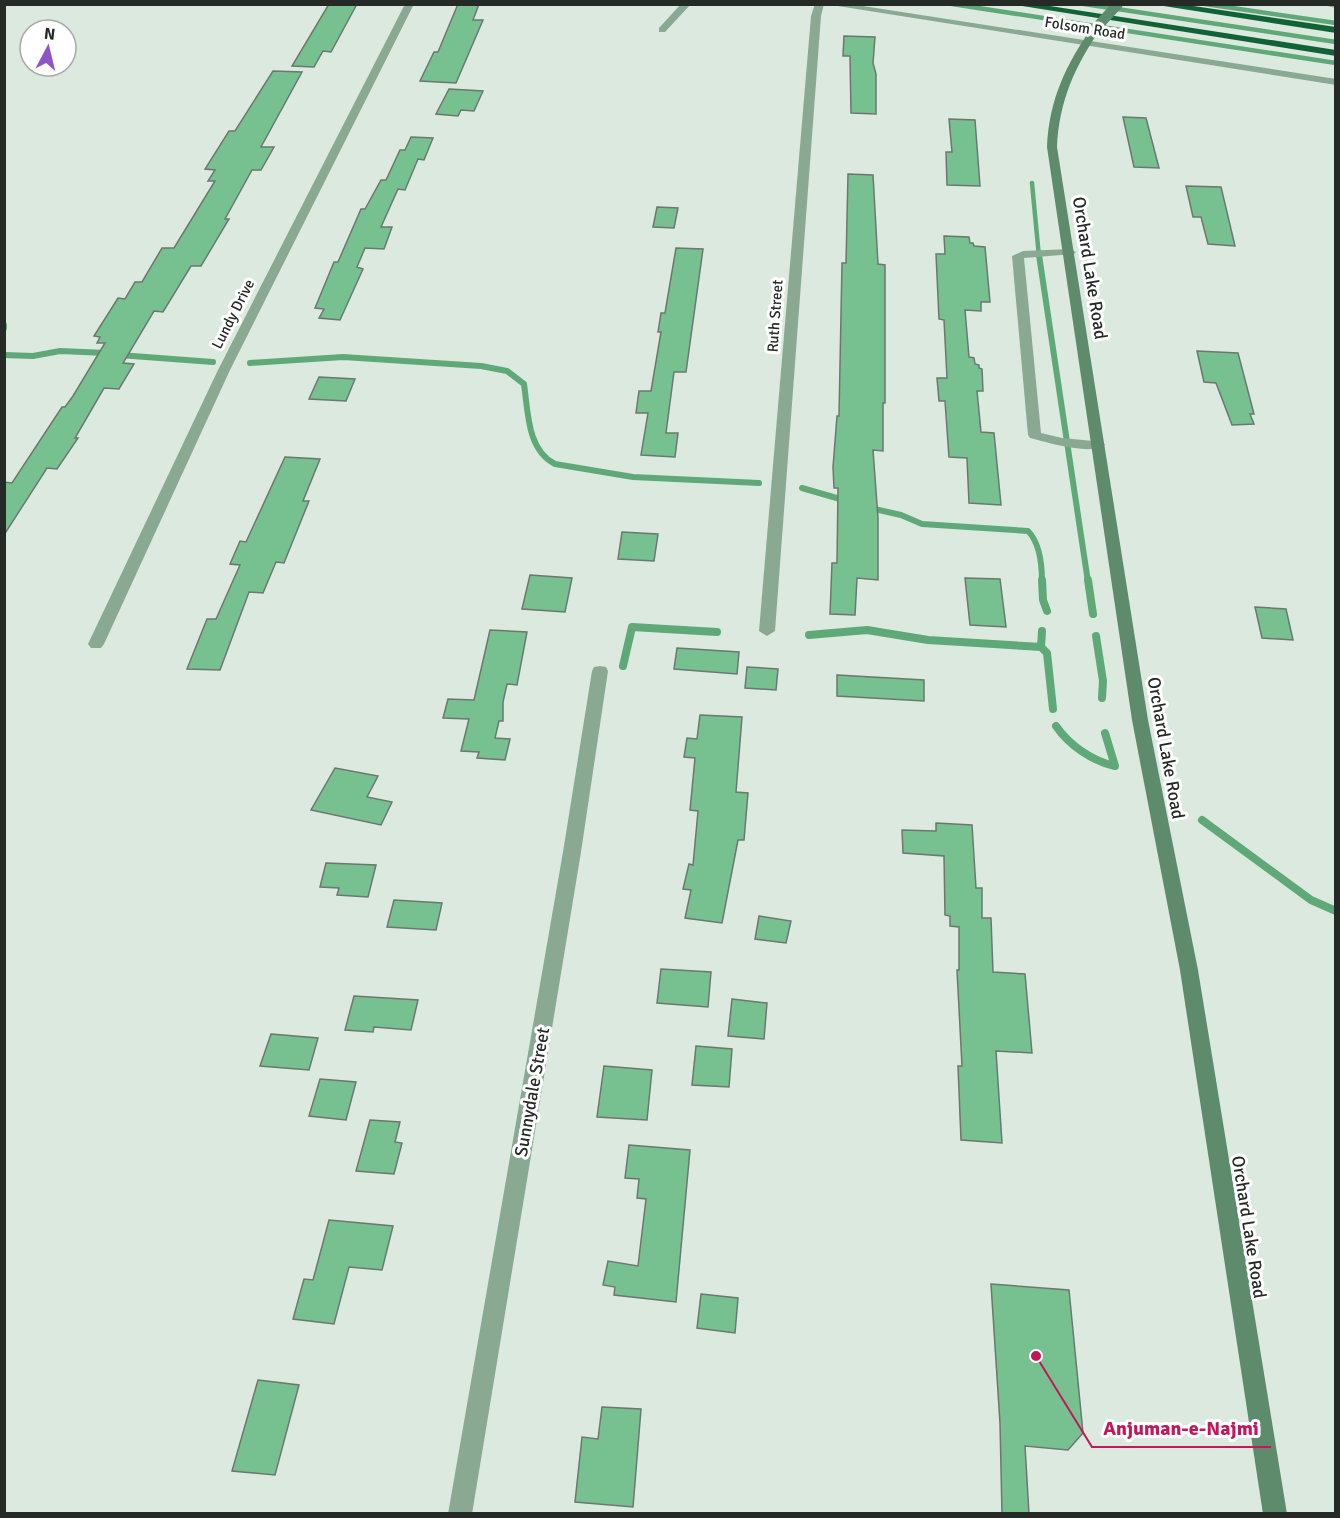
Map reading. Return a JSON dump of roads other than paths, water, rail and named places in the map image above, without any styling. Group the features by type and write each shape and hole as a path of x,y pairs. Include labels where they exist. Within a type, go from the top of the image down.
{"highway":[{"path":"1014,4 1335,53"},
{"path":"1156,4 1335,30"}],"main road":[{"name":"Orchard Lake Road","path":"1118,4 1096,28 1065,76 1052,129 1060,203 1070,252 1140,720 1189,970 1275,1514"}],"street":[{"name":"Lundy Drive","path":"96,644 224,370 410,4"},
{"path":"662,30 687,4"},
{"name":"Ruth Street","path":"767,631 800,206 817,11 820,4"},
{"name":"Folsom Road","path":"829,4 1335,82"},
{"path":"1330,4 1335,5"},
{"path":"1070,252 1018,256 1035,435 1062,442 1098,445"},
{"name":"Sunnydale Street","path":"460,1514 572,852 600,670"}],"waterway":[{"path":"952,4 1336,63"},
{"path":"1084,4 1336,42"},
{"path":"1205,4 1336,23"},
{"path":"1032,183 1039,257"},
{"path":"1039,255 1088,582"},
{"path":"4,355 33,356 60,351 107,353"},
{"path":"119,355 213,362"},
{"path":"250,363 343,357 481,366 507,371 524,384 530,429 534,440 546,458 555,464 633,477 759,483"},
{"path":"802,488 847,501"},
{"path":"870,508 901,515 922,524 1028,531 1038,548 1042,582"},
{"path":"1042,580 1043,600 1047,611"},
{"path":"1088,580 1093,614"},
{"path":"623,666 632,627 717,632"},
{"path":"809,635 867,630 928,640 1041,647"},
{"path":"1041,647 1042,631"},
{"path":"1096,636 1103,681 1102,698"},
{"path":"1041,647 1047,653 1053,709"},
{"path":"1056,726 1067,740 1082,751 1106,764 1115,766 1105,733"},
{"path":"1202,820 1311,900 1336,911"}],"place":[{"name":"Anjuman-e-Najmi","path":"1036,1356"}]}
